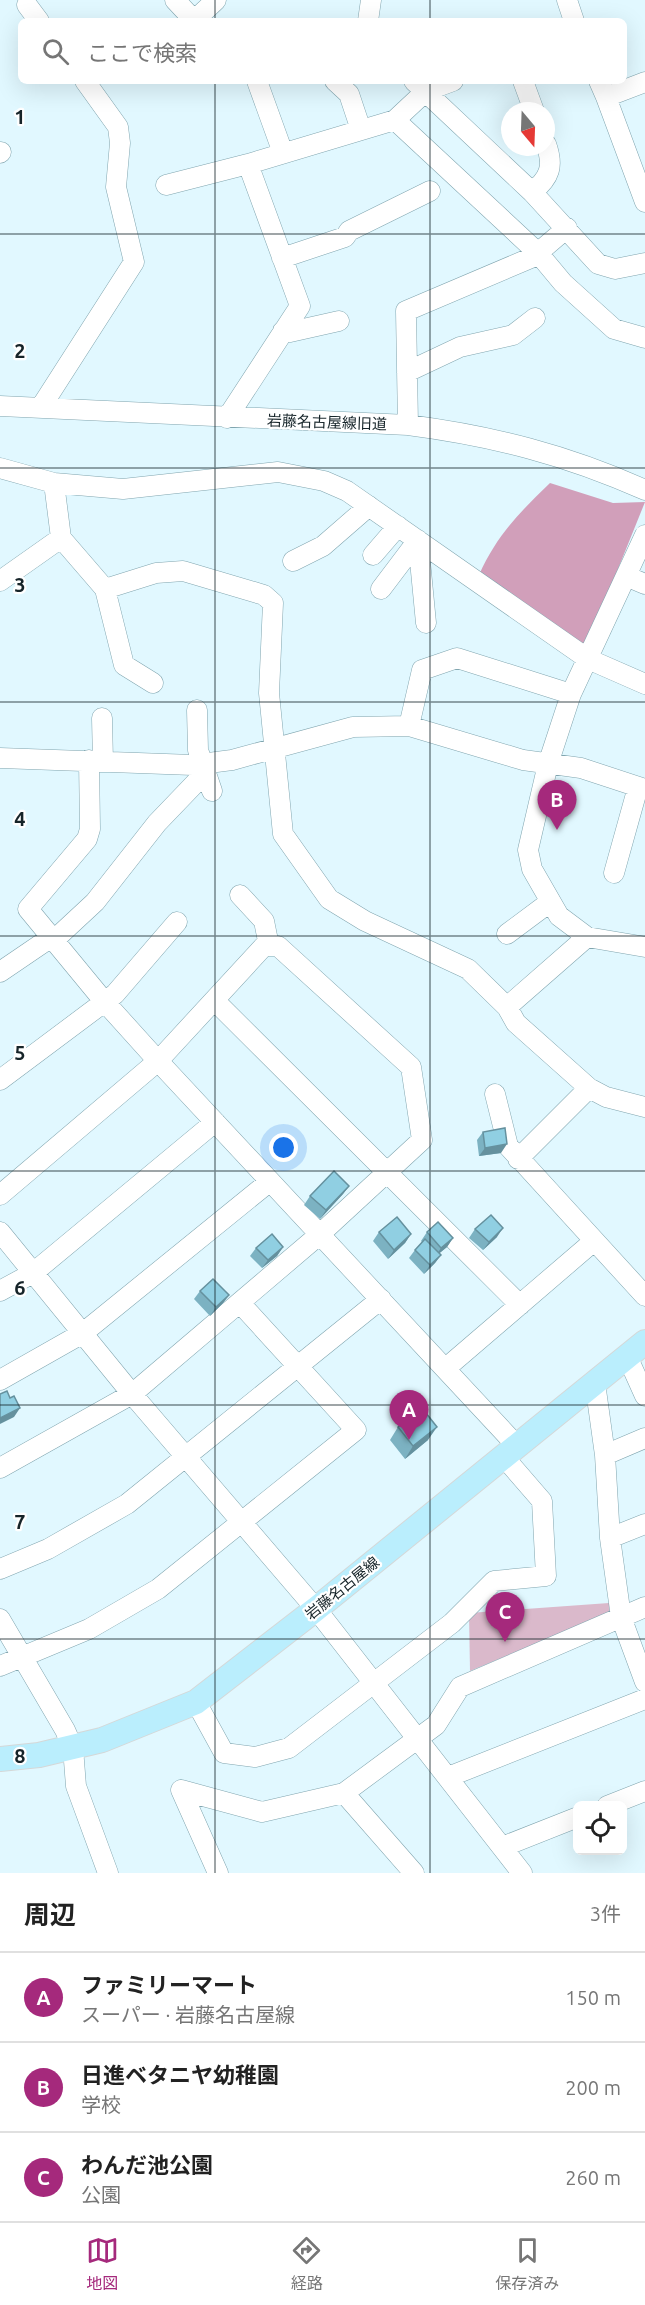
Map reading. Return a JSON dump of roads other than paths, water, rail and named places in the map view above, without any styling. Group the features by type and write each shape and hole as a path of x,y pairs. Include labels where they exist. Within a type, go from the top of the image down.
{"main road":[{"name":"岩藤名古屋線","path":"0,1759 73,1748 140,1726 196,1702 316,1609 636,1349"}],"street":[{"path":"175,0 189,15 198,17 216,0"},
{"path":"368,18 371,0"},
{"path":"567,0 573,18"},
{"path":"27,5 37,18"},
{"path":"645,82 603,89 645,202"},
{"path":"41,406 134,262 116,187 120,142 118,127 87,84"},
{"path":"255,84 283,153"},
{"path":"338,84 349,94 361,130"},
{"path":"524,84 531,102"},
{"path":"166,185 248,164 395,120 420,86 532,192 598,264 615,269 645,263"},
{"path":"395,120 538,253 563,283 614,329 645,338"},
{"path":"532,192 545,181 552,167 549,156"},
{"path":"228,418 300,306 248,164"},
{"path":"282,258 345,237 349,231 430,191"},
{"path":"408,425 406,311 538,253 567,228"},
{"path":"407,372 460,347 513,334 535,318"},
{"path":"284,331 290,332 339,321"},
{"name":"岩藤名古屋線旧道","path":"0,406 41,406 228,418 408,425 466,432 530,447 599,470 645,490"},
{"path":"0,468 54,483 123,489 278,472 324,481 347,491 588,658 645,684"},
{"path":"54,483 61,538 105,590 124,665 153,683"},
{"path":"293,561 323,546 369,506"},
{"path":"373,555 398,526"},
{"path":"645,535 571,694 548,764 528,850 532,869 559,916 587,937 645,947"},
{"path":"0,580 61,538"},
{"path":"381,589 418,542"},
{"path":"418,542 426,623"},
{"path":"105,590 156,573 183,571 264,595 273,603 269,693 283,834 329,899 364,921 468,969 507,1007 516,1023 589,1088 606,1097 645,1107"},
{"path":"626,576 645,584"},
{"path":"409,726 422,670 457,658 571,694"},
{"path":"193,706 190,752 202,773"},
{"path":"102,718 87,839 28,909 103,1000 158,1061 319,1236 446,1368 510,1451 542,1501 546,1576 494,1581 453,1623 289,1748 255,1757 224,1753 196,1702"},
{"path":"0,758 96,761 202,773 274,749 353,727 409,726 523,760 581,768 641,788 614,873"},
{"path":"0,972 51,939 95,902 158,823 202,773"},
{"path":"240,895 264,921 269,946"},
{"path":"507,934 550,902"},
{"path":"0,1080 103,1000 115,994 177,922"},
{"path":"507,1007 587,937"},
{"path":"0,1195 158,1061 264,946 278,946 411,1067 422,1140 319,1236 132,1394 0,1468"},
{"path":"215,1001 520,1305"},
{"path":"518,1159 589,1088"},
{"path":"495,1094 508,1146 645,1296"},
{"path":"0,1291 33,1273 215,1122"},
{"path":"0,1380 83,1333 269,1182"},
{"path":"0,1232 132,1394 316,1609 522,1873"},
{"path":"446,1368 594,1241"},
{"path":"0,1569 48,1550 127,1504 188,1457 296,1365 381,1299"},
{"path":"0,1666 89,1629 158,1589 356,1430 240,1303"},
{"path":"636,1349 645,1396"},
{"path":"595,1383 605,1455 610,1538 621,1617 645,1682"},
{"path":"605,1455 645,1438"},
{"path":"610,1538 645,1524"},
{"path":"218,1873 181,1790 262,1812 344,1793 416,1737 436,1725 460,1687 645,1607"},
{"path":"0,1619 65,1730 73,1748 76,1786 108,1873"},
{"path":"448,1777 645,1699"},
{"path":"620,1801 645,1791"},
{"path":"344,1793 414,1873"},
{"path":"502,1847 573,1819"}],"place":[{"name":"日進ベタニヤ幼稚園","path":"557,830"},
{"name":"ファミリーマート","path":"409,1440"},
{"name":"わんだ池公園","path":"505,1642"}]}
